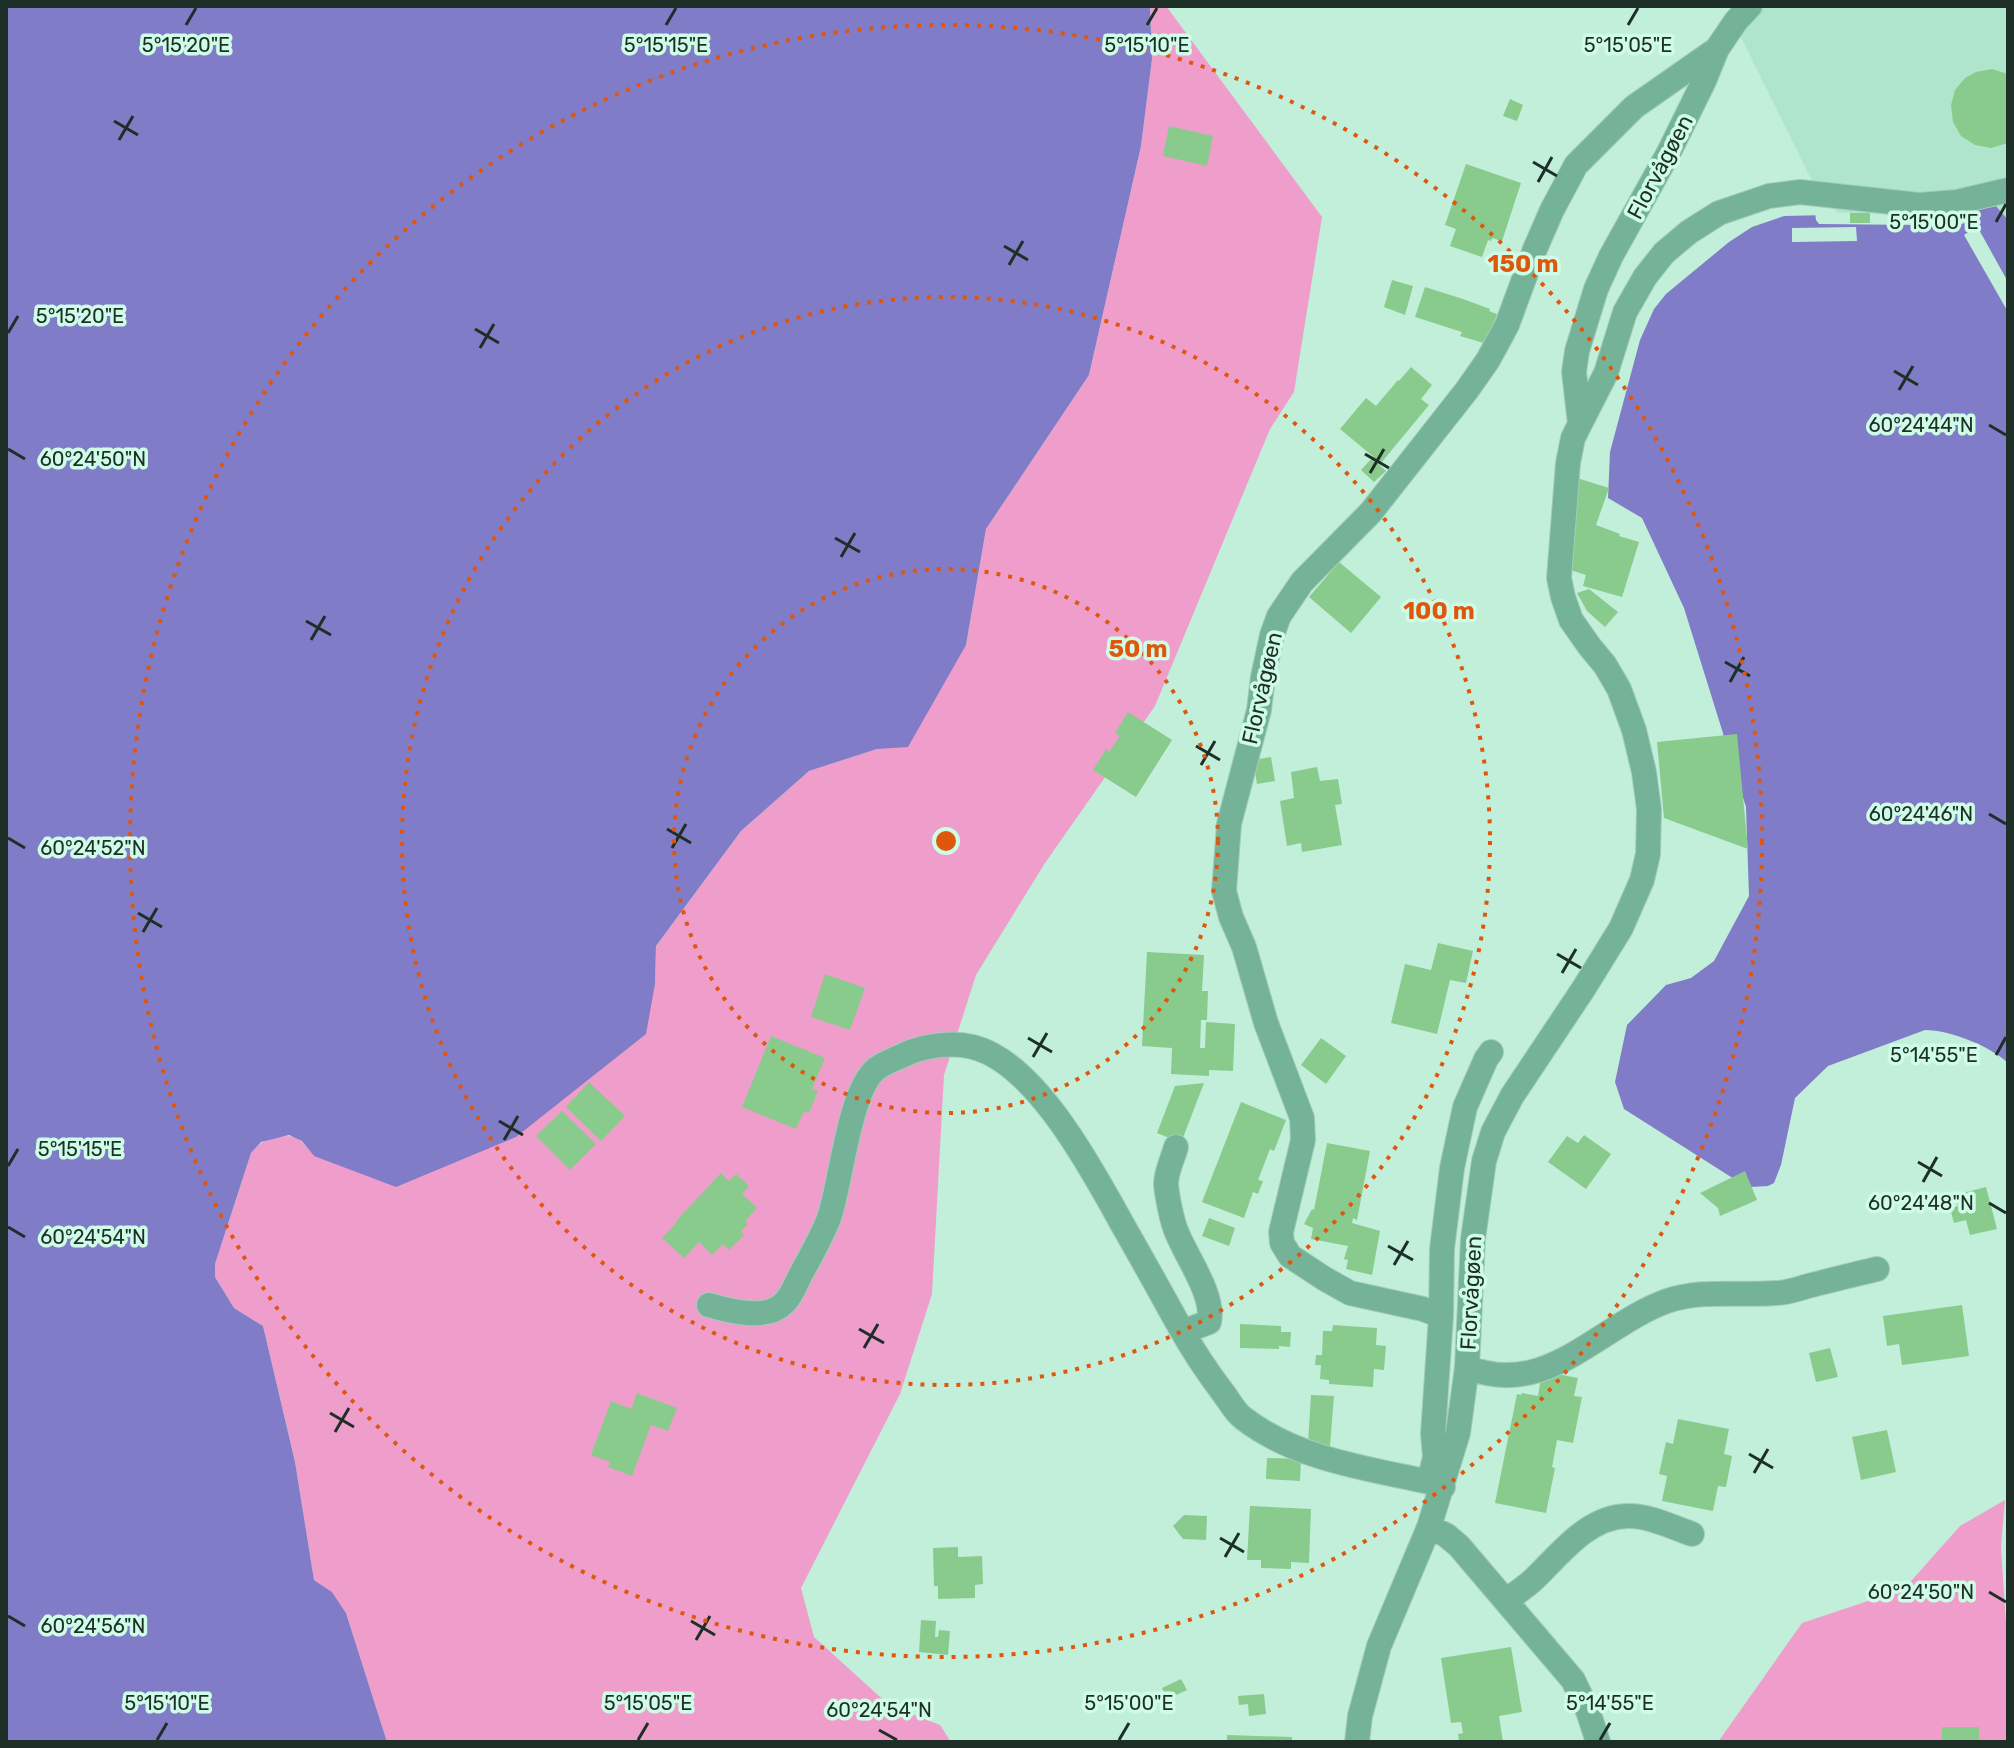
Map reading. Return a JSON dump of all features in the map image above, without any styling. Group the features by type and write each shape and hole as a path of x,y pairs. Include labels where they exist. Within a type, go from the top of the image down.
{"street":[{"name":"Florvågøen","path":"1580,424 1574,372 1577,351 1596,289 1669,152 1717,49 1750,6"},
{"name":"Florvågøen","path":"1441,1316 1350,1293 1290,1256 1282,1243 1281,1232 1303,1140 1302,1118 1266,1023 1224,891 1229,824 1259,710 1263,677 1279,616 1302,582 1371,512 1488,360 1507,325 1552,210 1576,165 1634,107 1717,49"},
{"name":"Florvågøen","path":"1436,1485 1458,1433 1465,1396 1473,1239 1484,1161 1493,1132 1512,1096 1621,928 1642,880 1648,854 1649,809 1634,730 1619,689 1571,620 1559,578 1568,463 1573,438 1606,373 1625,312 1645,277 1664,253 1689,232 1719,213 1769,196 1800,192 1919,205 1957,202 2008,190"},
{"path":"709,1305 736,1313 752,1313 773,1309 784,1303 830,1216 847,1139 866,1083 875,1070 920,1048 946,1045 972,1047 990,1053 1022,1077 1044,1100 1090,1166 1200,1363 1240,1416 1276,1440 1312,1455 1436,1485"},
{"name":"Florvågøen","path":"1357,1742 1360,1716 1379,1646 1429,1527 1436,1485 1433,1434 1442,1249 1452,1168 1465,1107 1491,1052"},
{"path":"1176,1147 1166,1182 1175,1230 1201,1284 1210,1316 1209,1322 1183,1332"},
{"name":"Florvågøen","path":"1467,1367 1497,1375 1549,1367 1575,1355 1623,1322 1665,1302 1690,1295 1780,1293 1877,1269"},
{"path":"1507,1600 1530,1583 1572,1541 1594,1525 1609,1519 1628,1515 1692,1534"},
{"path":"1429,1527 1459,1546 1573,1680 1598,1742"}],"shaded area":[{"path":"6,6 1150,6 1152,59 1141,146 1089,375 986,529 966,645 908,747 877,749 809,771 741,831 656,946 655,984 646,1034 516,1137 396,1187 314,1156 302,1141 289,1135 261,1142 251,1153 215,1264 215,1277 234,1308 263,1326 295,1462 314,1580 332,1592 346,1613 387,1742 6,1742"},
{"path":"1150,6 1166,6 1322,217 1294,392 1270,429 1155,706 1045,863 976,975 944,1075 932,1294 900,1394 801,1588 814,1637 889,1705 940,1725 951,1742 387,1742 346,1613 332,1592 314,1580 295,1462 263,1326 234,1308 215,1277 215,1264 251,1153 266,1140 288,1136 301,1141 314,1156 655,984 656,946 741,831 809,771 877,749 966,645 986,529 1089,375 1141,146 1152,59"},
{"path":"1757,6 2008,6 2008,220 1996,206 1968,212 1840,215 1819,195 1736,27"},
{"path":"1996,206 2008,220 2008,1063 1969,1040 1925,1030 1828,1066 1795,1098 1781,1165 1774,1183 1750,1187 1624,1109 1615,1082 1627,1025 1666,985 1691,978 1714,961 1749,896 1746,807 1684,608 1642,518 1608,498 1610,452 1640,340 1654,309 1666,294 1752,227 1784,216 1967,212"},
{"path":"2005,1500 2001,1547 2008,1655 2008,1742 1718,1742 1802,1623 1904,1589 1960,1526"}],"pier":[{"path":"1963,210 1965,223 1957,225 1819,224 1815,212 1899,214"},
{"path":"1977,226 2008,282 2008,312 1964,235"},
{"path":"1856,227 1857,241 1792,242 1792,228"}],"building":[{"path":"1992,69 2008,74 2008,143 1991,148 1975,145 1961,136 1953,122 1951,105 1955,90 1965,78"},
{"path":"1510,99 1523,105 1517,121 1503,116"},
{"path":"1169,126 1213,136 1207,166 1163,156"},
{"path":"1466,164 1521,183 1502,241 1488,240 1482,257 1450,246 1456,229 1445,225"},
{"path":"1850,213 1870,213 1870,223 1850,223"},
{"path":"1392,280 1413,286 1405,315 1384,307"},
{"path":"1425,287 1497,314 1487,344 1460,336 1462,332 1415,317"},
{"path":"1411,367 1432,385 1421,399 1429,405 1381,463 1340,429 1366,398 1376,406"},
{"path":"1372,458 1386,471 1374,482 1361,470"},
{"path":"1577,478 1609,488 1596,525 1639,542 1622,597 1583,586 1586,575 1570,570"},
{"path":"1339,562 1381,597 1351,633 1309,597"},
{"path":"1589,589 1618,612 1605,627 1587,611 1577,593"},
{"path":"1128,712 1172,740 1136,797 1093,770 1106,749 1109,752 1120,736 1115,733"},
{"path":"1737,734 1748,849 1664,818 1657,742"},
{"path":"1271,757 1275,781 1257,784 1253,760"},
{"path":"1317,767 1320,781 1338,779 1342,804 1335,805 1342,845 1302,852 1301,843 1287,846 1280,801 1294,798 1291,772"},
{"path":"1438,943 1473,951 1466,983 1450,980 1437,1034 1391,1023 1405,964 1431,970"},
{"path":"1147,952 1204,955 1202,991 1208,991 1207,1020 1201,1020 1200,1048 1205,1048 1206,1022 1235,1024 1233,1071 1209,1070 1209,1076 1171,1074 1172,1048 1142,1046"},
{"path":"825,974 865,988 850,1030 811,1017"},
{"path":"771,1036 825,1058 812,1089 818,1091 809,1113 804,1111 796,1129 742,1107"},
{"path":"1321,1038 1346,1056 1326,1084 1301,1065"},
{"path":"589,1082 625,1116 601,1141 566,1107"},
{"path":"1204,1083 1181,1143 1157,1133 1175,1086"},
{"path":"1241,1102 1286,1120 1258,1180 1263,1181 1258,1194 1253,1192 1244,1218 1202,1202"},
{"path":"562,1111 596,1144 570,1170 536,1136"},
{"path":"1584,1135 1611,1154 1586,1189 1548,1162 1567,1136 1578,1143"},
{"path":"1327,1143 1370,1151 1357,1220 1353,1218 1352,1223 1380,1231 1372,1275 1346,1269 1348,1260 1344,1259 1348,1246 1311,1239 1313,1228 1304,1224 1314,1210"},
{"path":"1745,1171 1757,1200 1720,1216 1718,1208 1700,1193"},
{"path":"721,1173 729,1181 736,1174 749,1186 742,1194 757,1208 745,1221 748,1224 741,1231 744,1235 729,1250 723,1244 712,1255 699,1242 684,1258 662,1238"},
{"path":"1986,1187 1997,1229 1970,1235 1966,1220 1954,1223 1950,1208 1958,1206 1955,1195"},
{"path":"1209,1218 1235,1228 1229,1246 1202,1236"},
{"path":"1962,1305 1969,1356 1902,1365 1899,1344 1887,1346 1883,1316"},
{"path":"1240,1324 1281,1326 1281,1332 1291,1332 1290,1347 1240,1348"},
{"path":"1333,1325 1377,1328 1376,1345 1386,1346 1384,1370 1374,1369 1373,1387 1329,1384 1329,1380 1320,1379 1321,1365 1315,1365 1316,1355 1322,1355 1323,1331 1332,1331"},
{"path":"1830,1348 1838,1377 1816,1382 1809,1353"},
{"path":"1542,1371 1578,1378 1574,1396 1582,1397 1573,1443 1557,1440 1546,1513 1495,1503 1517,1394 1538,1396"},
{"path":"637,1393 677,1408 668,1431 651,1425 632,1476 608,1467 610,1462 591,1455 611,1401 631,1409"},
{"path":"1311,1395 1334,1396 1330,1446 1308,1444"},
{"path":"1678,1419 1729,1429 1724,1454 1732,1456 1726,1487 1718,1486 1713,1511 1662,1501 1667,1476 1659,1474 1666,1442 1673,1444"},
{"path":"1887,1430 1896,1472 1861,1480 1852,1437"},
{"path":"1267,1458 1301,1459 1300,1481 1266,1479"},
{"path":"1250,1506 1311,1509 1309,1563 1291,1562 1291,1569 1261,1568 1261,1560 1247,1560"},
{"path":"1184,1515 1207,1516 1206,1540 1183,1539 1173,1526"},
{"path":"958,1547 958,1557 982,1556 983,1584 975,1585 975,1598 938,1599 938,1586 934,1586 933,1548"},
{"path":"921,1620 936,1621 935,1637 938,1637 939,1630 950,1631 948,1655 919,1652"},
{"path":"1511,1647 1522,1712 1499,1716 1503,1742 1459,1742 1458,1734 1463,1733 1461,1722 1451,1723 1441,1658"},
{"path":"1181,1679 1187,1690 1167,1699 1162,1688"},
{"path":"1264,1694 1266,1714 1249,1716 1248,1704 1239,1705 1238,1696"},
{"path":"1942,1727 1979,1727 1979,1742 1942,1742"},
{"path":"1227,1735 1292,1737 1292,1742 1227,1742"}]}
